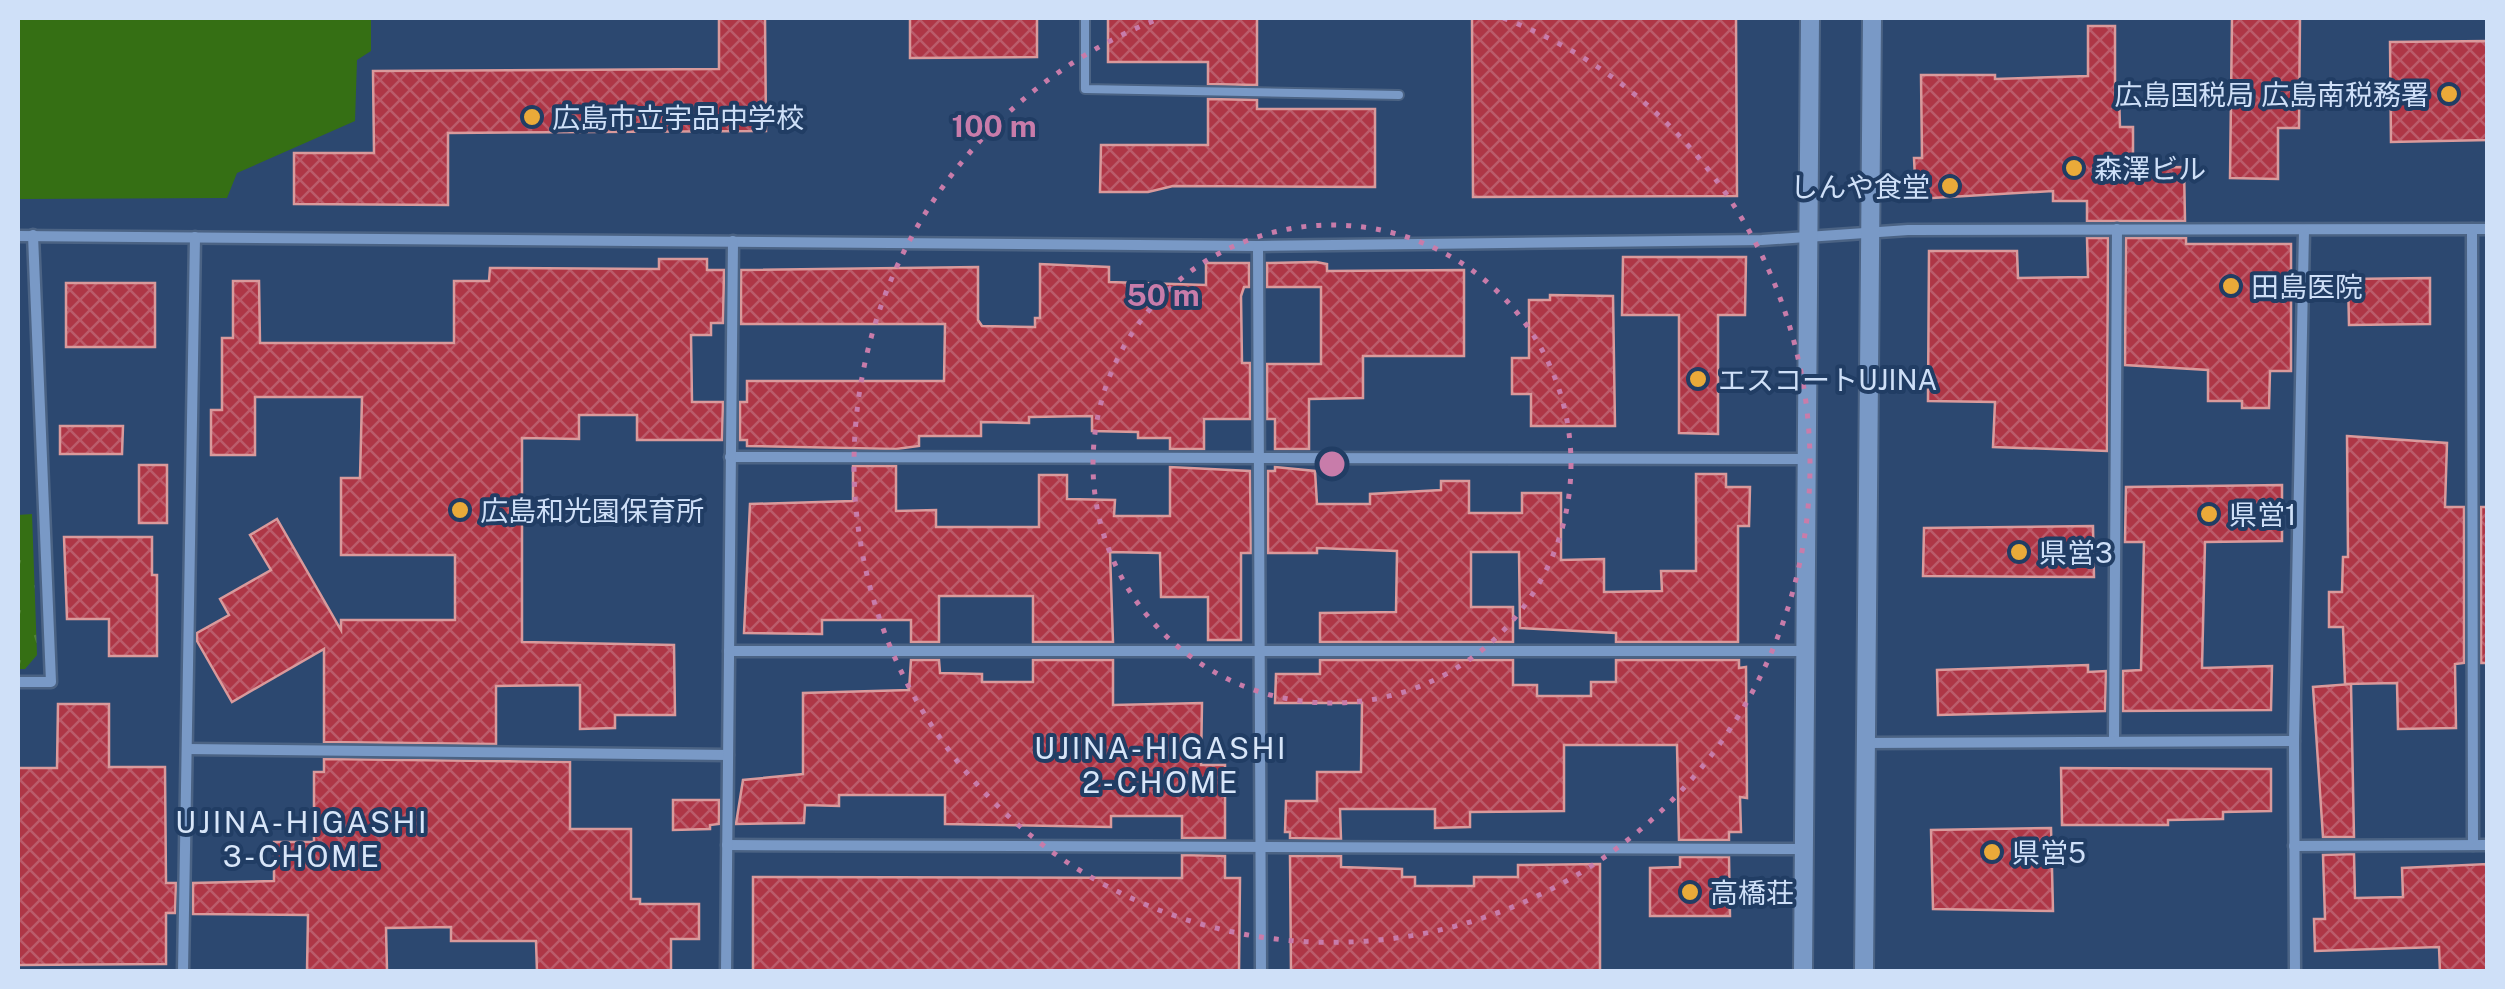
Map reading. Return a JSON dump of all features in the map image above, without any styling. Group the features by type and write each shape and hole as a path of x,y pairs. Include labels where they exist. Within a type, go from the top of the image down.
{"street":[{"path":"1803,972 1810,18"},
{"path":"1864,972 1872,18"},
{"path":"2114,741 2117,229"},
{"path":"2472,229 2474,845"},
{"path":"18,236 1258,246 1870,232 2488,229"},
{"path":"2295,972 2294,741 2304,230"},
{"path":"18,682 51,682 34,235"},
{"path":"183,972 195,237"},
{"path":"726,972 732,240"},
{"path":"1258,246 1262,456 1261,972"},
{"path":"2472,418 2488,417"},
{"path":"730,457 1808,458"},
{"path":"729,652 1806,650"},
{"path":"1865,742 2294,741"},
{"path":"187,749 728,754"},
{"path":"2294,846 2488,845"},
{"path":"727,846 1805,849"}],"lane":[{"path":"1085,18 1085,89 1400,94"}],"green space":[{"path":"18,18 371,18 371,51 357,60 355,121 237,173 227,198 18,199"},
{"path":"32,514 37,655 25,669 18,669 18,515"}],"building":[{"path":"719,18 765,18 766,131 448,133 448,205 294,204 294,153 374,153 373,71 719,69"},
{"path":"910,18 1037,18 1037,57 910,58"},
{"path":"1108,18 1257,18 1257,85 1208,84 1208,62 1108,62"},
{"path":"1472,18 1736,18 1737,196 1473,197"},
{"path":"2232,18 2300,18 2299,128 2278,128 2278,179 2230,178"},
{"path":"2088,26 2115,26 2115,95 2119,95 2120,127 2133,127 2133,168 2184,167 2185,221 2087,221 2087,201 2053,201 2053,191 1916,199 1914,158 1922,158 1921,75 1995,75 1995,79 2088,76"},
{"path":"2488,41 2488,140 2391,142 2390,42"},
{"path":"1208,99 1257,100 1257,109 1375,109 1375,187 1173,186 1148,192 1100,192 1101,145 1208,145"},
{"path":"2087,238 2108,238 2107,451 1993,447 1995,402 1928,401 1929,251 2017,251 2018,278 2088,277"},
{"path":"2126,238 2186,238 2186,244 2291,244 2291,371 2270,371 2269,408 2242,408 2242,401 2208,401 2208,370 2125,365"},
{"path":"1623,257 1746,257 1745,315 1718,315 1718,434 1679,433 1679,315 1622,315"},
{"path":"659,259 707,259 707,270 724,270 723,323 711,323 711,335 691,335 692,402 723,402 722,440 637,440 637,415 579,415 579,439 522,438 522,642 674,645 675,715 615,715 615,728 580,729 580,685 496,686 496,744 324,742 324,649 232,702 197,641 197,633 229,615 220,599 271,570 250,535 277,519 341,630 341,620 455,620 455,555 341,555 341,478 360,478 362,397 255,397 255,455 211,455 211,410 222,410 222,338 233,338 233,281 259,281 260,343 454,343 454,281 489,281 490,268 659,269"},
{"path":"1206,263 1249,263 1249,287 1244,287 1241,296 1242,363 1250,363 1250,419 1204,419 1204,449 1170,449 1170,438 1138,438 1138,432 1092,431 1092,416 1029,417 1029,423 981,422 981,436 919,436 919,446 896,449 747,446 747,440 740,440 740,402 747,402 747,381 944,381 945,324 741,324 741,270 978,267 978,320 982,326 1035,327 1035,318 1040,318 1040,264 1109,267 1109,282 1206,285"},
{"path":"1267,263 1327,264 1327,271 1464,270 1464,356 1363,356 1363,398 1309,399 1309,449 1275,449 1275,419 1267,419 1267,364 1321,364 1321,287 1267,287"},
{"path":"2430,278 2430,324 2349,325 2348,279"},
{"path":"66,283 155,283 155,347 66,347"},
{"path":"1550,295 1613,296 1615,426 1531,426 1531,394 1512,394 1512,358 1529,358 1529,300 1550,300"},
{"path":"60,426 123,426 122,454 60,454"},
{"path":"2347,436 2447,443 2445,507 2464,507 2464,663 2455,664 2456,728 2398,729 2397,683 2345,684 2343,627 2329,627 2329,592 2342,592 2343,557 2348,557"},
{"path":"139,465 167,465 167,523 139,523"},
{"path":"853,466 896,466 896,511 936,510 936,527 1039,527 1039,475 1067,475 1067,499 1115,500 1114,516 1170,516 1170,467 1250,471 1251,553 1241,553 1241,640 1208,640 1208,597 1161,597 1160,553 1110,552 1113,642 1033,642 1033,596 939,596 939,642 911,642 911,620 822,620 822,634 744,633 750,504 853,501"},
{"path":"1275,467 1315,471 1317,504 1370,504 1370,494 1441,490 1441,481 1469,481 1469,513 1522,513 1522,493 1561,493 1561,560 1604,559 1604,592 1662,591 1661,571 1696,571 1696,474 1726,474 1726,487 1750,487 1749,526 1738,526 1738,642 1616,642 1616,633 1520,628 1519,552 1471,552 1471,607 1513,607 1513,642 1320,642 1320,613 1396,612 1397,551 1317,548 1317,553 1268,553 1268,471 1275,471"},
{"path":"2282,485 2282,541 2205,542 2202,668 2272,666 2271,710 2123,711 2123,671 2141,670 2144,542 2125,542 2126,487"},
{"path":"2481,507 2488,507 2488,663 2481,663"},
{"name":"県営3","path":"2093,526 2094,577 1923,576 1924,528"},
{"path":"64,537 152,537 152,575 157,575 157,656 109,656 109,619 67,619"},
{"path":"911,660 939,660 940,673 982,674 982,682 1033,682 1033,660 1113,660 1113,705 1202,703 1201,765 1225,765 1225,838 1182,838 1182,816 1111,816 1111,827 945,824 945,795 839,795 839,806 805,805 804,823 736,824 743,780 803,774 803,693 909,690"},
{"path":"1320,660 1513,660 1513,685 1537,685 1537,696 1591,696 1591,682 1616,682 1616,660 1739,660 1739,668 1746,667 1747,798 1740,797 1741,832 1729,832 1729,840 1679,840 1677,745 1564,745 1564,811 1470,812 1470,827 1435,828 1435,809 1340,809 1341,839 1290,838 1290,832 1285,832 1286,801 1317,801 1317,772 1361,772 1362,703 1275,703 1276,674 1320,674"},
{"path":"2088,665 2088,672 2106,671 2105,711 1938,715 1937,670"},
{"path":"2351,684 2354,837 2323,837 2313,687"},
{"path":"58,704 109,704 109,767 165,767 166,883 176,883 175,913 166,913 166,964 18,965 18,768 57,768"},
{"path":"324,759 570,762 570,829 631,829 631,899 640,899 640,904 699,904 699,939 671,939 671,972 537,972 536,941 451,941 451,927 386,928 387,970 307,971 308,915 193,914 193,883 274,881 274,842 314,842 314,772 324,772"},
{"path":"2061,768 2271,769 2271,811 2223,812 2223,819 2168,820 2168,825 2062,825"},
{"path":"673,800 719,800 719,824 710,825 710,829 673,830"},
{"path":"2051,828 2053,911 1933,909 1931,830"},
{"path":"2354,854 2355,898 2403,897 2402,868 2488,864 2488,972 2440,972 2439,947 2315,951 2314,919 2325,919 2323,855"},
{"path":"1182,855 1225,856 1225,878 1240,878 1239,972 753,972 753,877 1182,878"},
{"path":"1290,856 1341,856 1341,867 1402,869 1402,877 1415,877 1415,886 1474,886 1474,877 1518,877 1518,865 1600,864 1600,972 1291,972"},
{"name":"高橋荘","path":"1680,857 1729,857 1730,916 1650,916 1650,868 1680,867"}],"place":[{"name":"広島国税局 広島南税務署","path":"2449,94"},
{"name":"広島市立宇品中学校","path":"532,117"},
{"name":"森澤ビル","path":"2074,168"},
{"name":"しんや食堂","path":"1950,186"},
{"name":"田島医院","path":"2231,286"},
{"name":"エスコートUJINA","path":"1698,379"},
{"name":"広島和光園保育所","path":"460,510"},
{"name":"県営1","path":"2209,514"},
{"name":"県営3","path":"2019,552"},
{"name":"県営5","path":"1992,852"},
{"name":"高橋荘","path":"1690,892"}],"district":[{"name":"UJINA-HIGASHI 2-CHOME","path":"1161,765"},
{"name":"UJINA-HIGASHI 3-CHOME","path":"302,839"}]}
